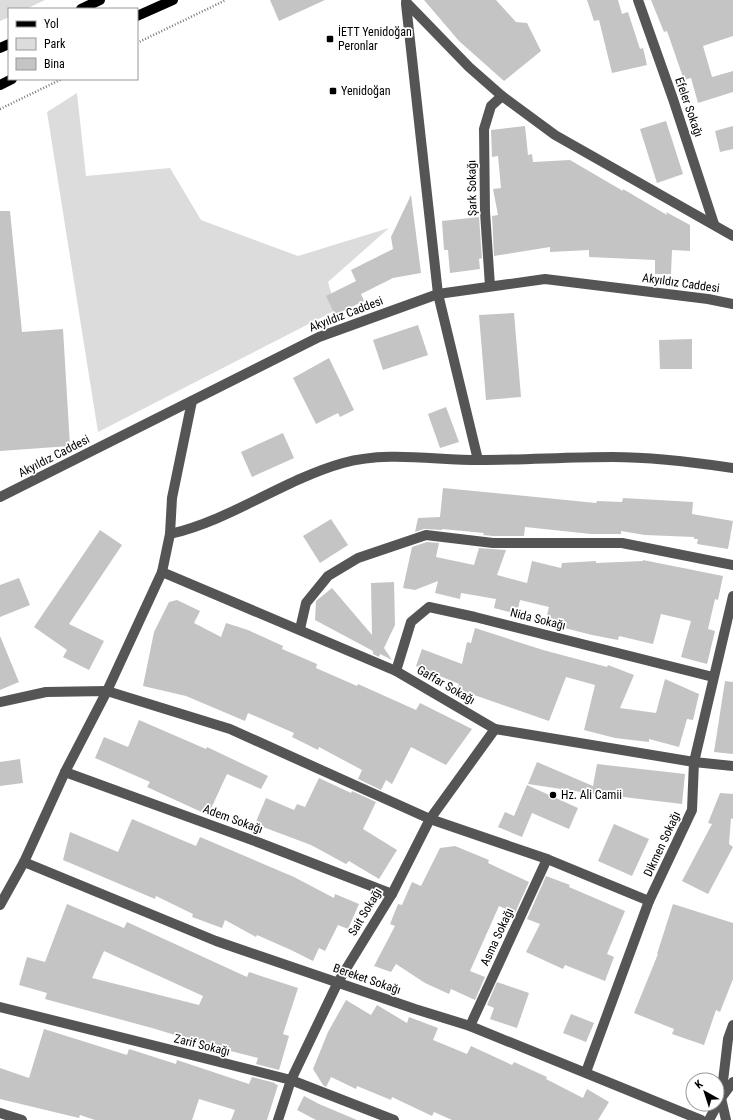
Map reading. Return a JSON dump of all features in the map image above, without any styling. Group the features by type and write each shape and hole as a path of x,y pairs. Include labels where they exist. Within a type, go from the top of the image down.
{"main road":[{"path":"83,8 100,0"},
{"path":"138,16 173,0"},
{"path":"0,85 10,80"}],"street":[{"name":"Efeler Sokağı","path":"638,0 673,99 714,224"},
{"path":"406,2 469,67 502,96 555,135 733,236"},
{"path":"406,2 438,294 478,460"},
{"name":"Şark Sokağı","path":"490,286 485,212 484,129 491,106 502,96"},
{"name":"Akyıldız Caddesi","path":"0,497 319,336 438,294 545,279 708,299 733,304"},
{"path":"0,905 24,862 65,772 107,691 162,572 170,534 172,498 192,401"},
{"path":"170,534 194,529 318,471 344,463 371,458 395,456 478,460 613,457 677,460 733,468"},
{"path":"300,629 306,603 328,576 358,558 426,535 493,543 622,543 733,565"},
{"name":"Gaffar Sokağı","path":"162,572 300,629 396,671 496,729 694,762 733,766"},
{"name":"Dikmen Sokağı","path":"586,1072 650,901 692,810 694,762 733,596"},
{"name":"Nida Sokağı","path":"396,671 411,622 429,607 475,617 713,677"},
{"path":"0,702 46,692 107,691 230,729 430,819 547,859 650,901"},
{"name":"Sait Sokağı","path":"278,1120 290,1080 338,982 392,894 430,819 496,729"},
{"name":"Adem Sokağı","path":"65,772 253,840 392,894"},
{"name":"Asma Sokağı","path":"470,1026 547,859"},
{"name":"Bereket Sokağı","path":"24,862 216,941 338,982 415,1010 470,1026 701,1120"},
{"name":"Zarif Sokağı","path":"0,1007 290,1080 394,1120"},
{"path":"724,1072 728,1039 733,1025"},
{"path":"725,1093 733,1082"},
{"path":"0,1114 22,1120"}],"path":[{"path":"138,43 226,0"},
{"path":"0,109 60,80"}],"green space":[{"path":"0,0 45,0 28,8 8,8 8,17 0,21"},
{"path":"77,93 86,176 170,168 201,220 298,256 389,228 328,282 336,310 98,432 47,112"}],"building":[{"path":"270,0 325,0 279,21"},
{"path":"424,0 496,0 516,22 527,23 541,51 504,81 459,41"},
{"path":"587,0 618,0 622,14 628,12 640,49 643,48 647,65 612,73 599,20 594,21"},
{"path":"651,0 733,0 733,36 703,46 712,77 733,71 733,92 698,103 691,78 684,80 667,31 664,32"},
{"path":"666,121 683,174 657,183 640,129"},
{"path":"525,126 528,155 532,154 533,162 570,160 667,215 666,212 690,225 690,251 672,250 671,274 655,274 655,260 589,257 589,250 550,252 550,247 494,256 492,216 498,215 493,189 501,188 498,156 492,157 491,130"},
{"path":"733,126 733,149 720,152 715,131"},
{"path":"411,195 421,273 393,278 361,294 364,301 335,315 326,296 356,281 351,270 393,249 391,237"},
{"path":"0,211 10,211 22,332 63,329 70,446 0,451"},
{"path":"479,217 482,258 479,259 480,269 450,273 448,250 444,250 442,221"},
{"path":"514,313 521,397 486,400 479,315"},
{"path":"418,325 428,355 383,370 373,340"},
{"path":"692,339 692,369 660,369 659,340"},
{"path":"329,358 354,410 340,417 338,413 316,424 293,378"},
{"path":"446,407 459,442 440,448 428,414"},
{"path":"283,433 294,458 252,477 241,452"},
{"path":"443,488 596,503 597,501 622,502 623,498 693,502 692,514 733,521 728,549 697,544 698,539 694,539 694,537 645,535 621,531 621,534 591,534 525,527 524,536 493,536 483,535 484,533 442,529 424,529 415,532 418,518 440,517"},
{"path":"331,519 348,545 320,563 303,536"},
{"path":"100,530 122,545 69,624 104,641 89,670 63,657 67,650 34,627"},
{"path":"427,542 439,543 436,557 474,565 479,548 506,550 497,575 527,583 532,561 561,568 562,563 596,561 596,563 643,560 723,576 718,600 715,599 708,629 715,631 707,664 681,657 691,621 661,614 653,644 619,636 618,640 545,623 549,607 520,600 517,614 494,608 496,599 461,593 460,599 435,593 438,581 415,590 403,588 412,547"},
{"path":"19,578 30,605 0,617 0,585"},
{"path":"394,582 395,625 384,648 392,660 380,654 379,657 373,654 373,651 315,620 316,601 332,588 372,635 371,583"},
{"path":"177,600 200,611 194,623 221,637 226,623 248,630 283,646 282,649 317,664 316,668 357,686 358,684 416,710 420,703 472,729 446,765 411,747 392,784 386,780 381,790 358,779 362,770 319,747 318,750 292,737 294,733 248,713 245,721 186,696 143,686 154,632 169,602"},
{"path":"475,628 543,650 607,667 608,665 634,675 620,708 656,713 665,679 699,694 693,720 687,719 679,747 649,739 649,742 615,738 584,730 595,685 566,677 549,721 457,689 459,684 416,666 422,649 462,664 467,642 471,643"},
{"path":"0,636 19,682 0,690"},
{"path":"725,681 733,682 733,754 714,752"},
{"path":"139,720 206,749 207,747 268,776 261,789 227,774 208,815 147,787 150,782 95,758 104,737 128,747"},
{"path":"20,759 23,783 0,786 0,762"},
{"path":"537,762 593,786 597,764 685,774 682,804 614,797 528,784"},
{"path":"319,778 351,793 352,791 376,802 363,829 397,850 379,879 349,861 346,864 311,845 255,824 266,798 294,810 297,804 305,807"},
{"path":"527,785 578,808 569,829 532,813 522,837 498,827 505,812 514,816"},
{"path":"720,793 733,794 733,819 731,818 729,844 733,847 708,894 682,881 712,824 708,823"},
{"path":"132,819 196,846 200,837 294,877 334,898 335,894 359,904 348,929 338,925 325,951 319,948 313,961 257,935 256,937 225,920 222,928 192,917 193,914 156,896 155,899 63,860 70,832 118,852"},
{"path":"614,824 649,839 632,876 598,861"},
{"path":"455,846 489,860 488,863 529,882 515,913 499,906 470,971 485,977 475,1000 451,989 449,994 425,983 396,964 391,972 374,966 395,926 390,924 398,904 402,905 412,882 421,886 440,848"},
{"path":"546,876 570,885 569,887 625,911 607,954 614,957 605,981 565,965 563,969 526,952 540,924 527,919"},
{"path":"67,904 124,928 127,922 247,977 249,972 298,988 283,1034 289,1036 279,1070 256,1064 258,1058 184,1039 185,1038 152,1028 45,999 47,993 19,985 27,957 45,962","holes":["104,951 203,996 199,1005 92,978"]},
{"path":"673,904 733,923 733,979 720,1012 716,1010 704,1045 672,1034 674,1029 634,1013 658,954"},
{"path":"497,982 529,993 517,1028 490,1019 494,1008 487,1005"},
{"path":"346,1000 371,1015 377,1005 407,1023 409,1017 438,1028 433,1040 467,1054 471,1046 512,1065 514,1062 547,1077 546,1079 583,1098 587,1089 609,1102 598,1120 452,1120 434,1112 432,1116 392,1097 391,1100 357,1086 356,1089 331,1077 326,1087 323,1085 313,1069 328,1032"},
{"path":"571,1014 594,1023 586,1042 563,1033"},
{"path":"44,1029 127,1055 129,1049 176,1064 177,1060 249,1084 252,1077 275,1083 278,1085 267,1120 231,1120 235,1110 199,1099 192,1120 95,1120 80,1115 79,1118 0,1099 0,1068 29,1078"},
{"path":"304,1096 357,1120 316,1120 297,1110"}],"place":[{"name":"İETT Yenidoğan Peronlar","path":"330,39"},
{"name":"Yenidoğan","path":"333,91"},
{"name":"Hz. Ali Camii","path":"553,795"}]}
